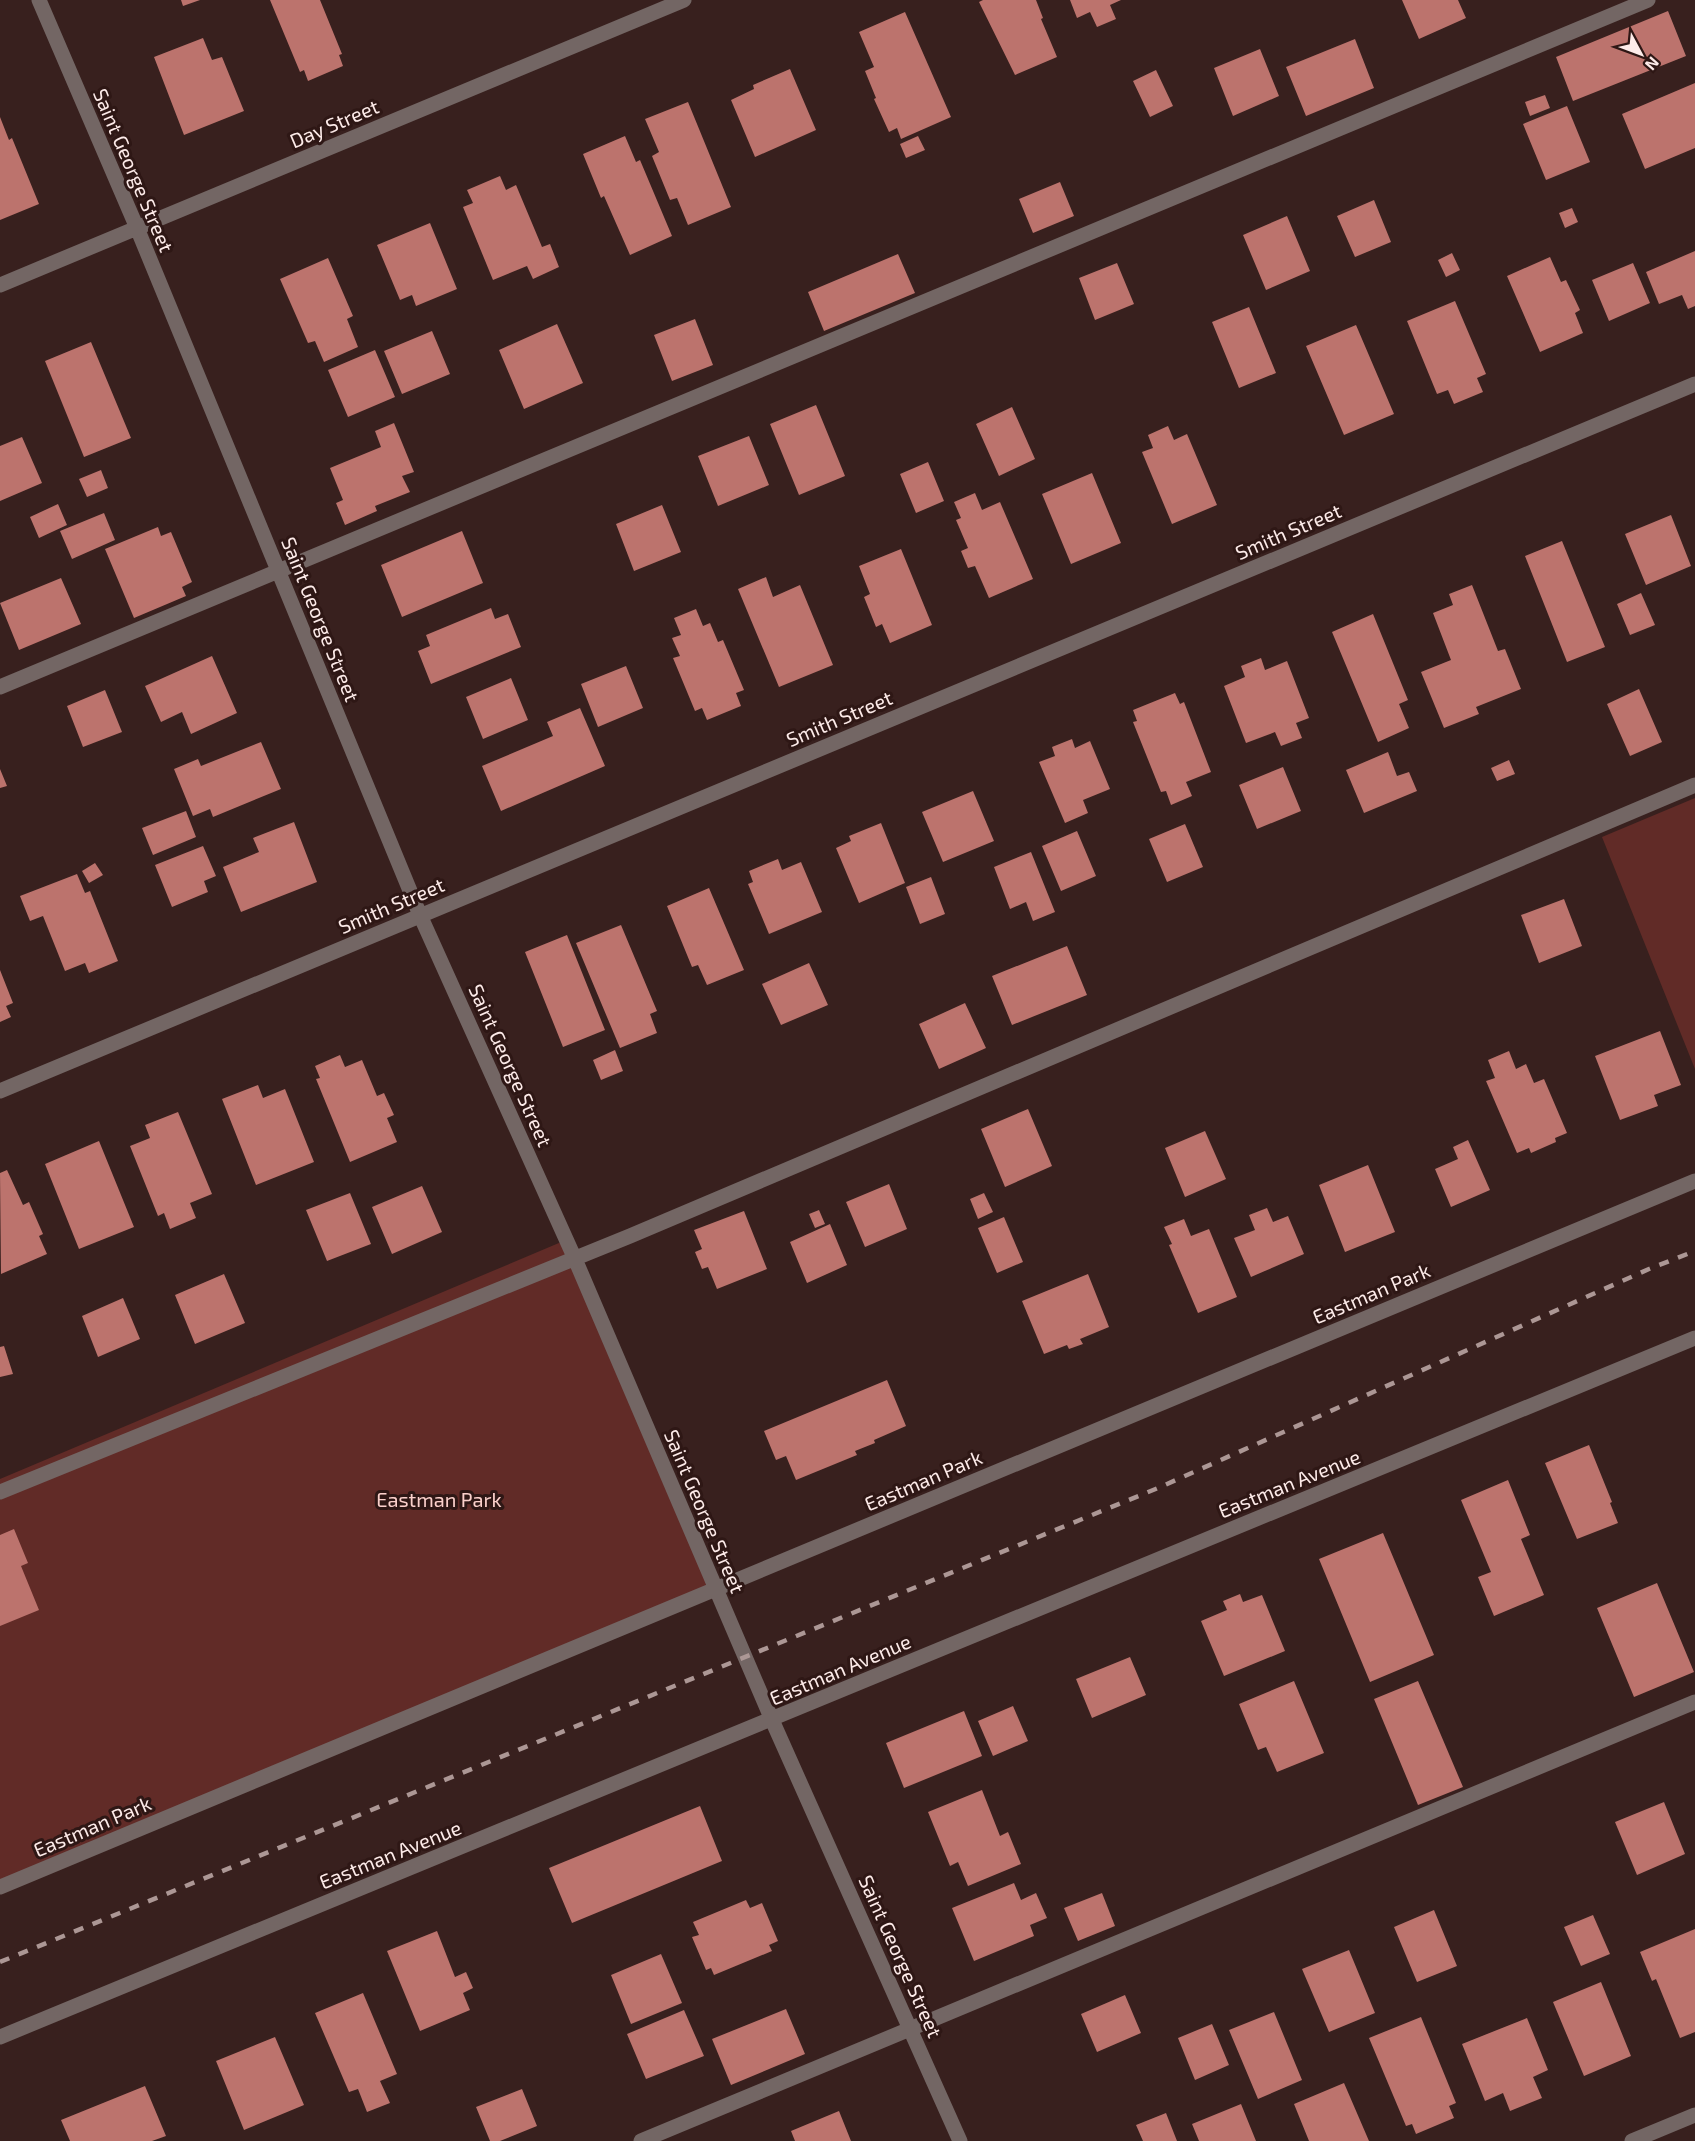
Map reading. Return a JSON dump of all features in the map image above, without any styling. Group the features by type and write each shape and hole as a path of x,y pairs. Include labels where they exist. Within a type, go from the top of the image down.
{"street":[{"name":"Saint George Street","path":"39,0 137,228 420,915 575,1259 772,1720 960,2141"},
{"name":"Day Street","path":"0,285 684,0"},
{"path":"0,687 1648,0"},
{"name":"Smith Street","path":"0,1090 1695,384"},
{"path":"0,1492 575,1259 1695,785"},
{"name":"Eastman Park","path":"0,1887 1695,1181"},
{"name":"Eastman Avenue","path":"0,2037 1695,1338"},
{"path":"641,2141 1695,1702"},
{"path":"1632,2141 1695,2115"}],"green space":[{"path":"1695,798 1695,1069 1602,837"},
{"name":"Eastman Park","path":"566,1240 716,1589 0,1887 0,1479"}],"building":[{"path":"181,0 200,0 183,6"},
{"path":"270,0 320,0 342,54 339,55 343,66 308,81 304,70 300,72"},
{"path":"983,0 1036,0 1043,18 1041,19 1057,57 1015,75 979,2"},
{"path":"1070,0 1121,0 1110,5 1116,19 1097,27 1090,12 1077,18"},
{"path":"1402,0 1458,0 1466,18 1419,39"},
{"path":"1668,11 1686,56 1573,101 1556,57"},
{"path":"905,12 951,117 901,139 897,128 889,132 874,99 876,98 865,71 874,67 859,32"},
{"path":"203,38 212,60 222,57 244,111 184,135 154,57"},
{"path":"1355,39 1374,88 1306,116 1286,67"},
{"path":"1260,49 1279,96 1233,116 1214,68"},
{"path":"790,69 816,130 755,157 731,100 754,89 753,85"},
{"path":"1156,70 1173,106 1150,117 1133,81"},
{"path":"1695,83 1695,148 1645,169 1622,114"},
{"path":"1545,95 1550,108 1530,116 1525,102"},
{"path":"688,102 731,207 688,225 677,198 670,200 652,156 659,152 645,119"},
{"path":"1567,106 1590,162 1546,180 1523,124"},
{"path":"0,117 9,140 12,138 39,204 0,220"},
{"path":"625,136 636,162 640,160 672,236 630,255 604,196 601,198 583,154"},
{"path":"918,136 925,150 906,158 900,144"},
{"path":"500,176 506,190 516,185 542,247 550,244 559,267 533,279 527,266 493,280 463,207 473,203 467,190"},
{"path":"1060,182 1074,216 1033,233 1019,199"},
{"path":"1374,200 1391,242 1355,257 1337,216"},
{"path":"1572,208 1578,222 1565,228 1559,213"},
{"path":"1287,216 1310,271 1266,290 1243,235"},
{"path":"430,223 457,289 416,306 412,295 400,300 377,245"},
{"path":"1695,251 1695,306 1688,309 1682,295 1659,304 1646,272"},
{"path":"1452,253 1460,270 1446,277 1438,260"},
{"path":"898,254 915,293 824,331 808,292"},
{"path":"1550,257 1561,282 1566,280 1580,310 1575,313 1583,333 1540,352 1507,276"},
{"path":"328,258 353,316 347,319 358,347 324,362 315,341 308,343 280,279"},
{"path":"1117,263 1134,304 1095,320 1079,278"},
{"path":"1633,263 1650,303 1609,321 1592,280"},
{"path":"1455,301 1486,374 1477,378 1483,392 1454,404 1448,390 1437,394 1407,321"},
{"path":"1249,307 1276,373 1239,388 1212,322"},
{"path":"695,319 713,365 672,381 654,335"},
{"path":"557,324 583,383 524,409 499,350"},
{"path":"1356,325 1394,414 1344,435 1306,346"},
{"path":"432,331 450,374 402,394 384,351"},
{"path":"91,342 131,438 84,457 45,361"},
{"path":"375,350 395,397 348,417 328,370"},
{"path":"816,405 845,476 799,495 770,424"},
{"path":"1012,407 1035,459 999,476 976,424"},
{"path":"394,423 414,472 402,476 410,492 375,506 377,511 345,525 336,503 343,500 330,468 381,447 375,431"},
{"path":"1168,426 1174,440 1187,434 1217,505 1172,524 1142,452 1153,448 1148,435"},
{"path":"749,436 769,485 718,506 698,456"},
{"path":"22,437 42,483 0,501 0,446"},
{"path":"928,462 944,501 916,513 900,474"},
{"path":"101,470 108,488 87,497 79,479"},
{"path":"1092,473 1121,543 1071,564 1042,494"},
{"path":"975,493 982,510 1000,502 1033,579 989,598 975,566 968,568 961,551 968,548 956,520 961,518 954,502"},
{"path":"58,504 67,525 39,538 30,517"},
{"path":"662,505 681,552 634,571 616,524"},
{"path":"104,513 115,540 72,559 60,531"},
{"path":"1671,515 1691,566 1646,585 1625,534"},
{"path":"158,527 161,536 171,532 192,582 182,587 186,596 134,618 105,549"},
{"path":"462,531 483,583 402,617 381,565"},
{"path":"1562,541 1605,647 1567,662 1525,556"},
{"path":"901,549 932,625 890,643 882,624 876,627 864,597 870,594 859,566"},
{"path":"766,577 773,597 800,585 833,665 779,687 738,589"},
{"path":"61,578 81,624 19,650 0,603"},
{"path":"1472,585 1498,651 1505,649 1521,689 1476,707 1479,714 1444,728 1421,672 1451,660 1433,613 1453,605 1449,594"},
{"path":"1641,593 1655,625 1630,635 1617,604"},
{"path":"491,608 495,619 508,614 521,647 431,684 418,651 430,646 426,635"},
{"path":"696,609 703,626 710,623 718,642 723,640 744,690 736,693 741,706 707,720 702,708 695,711 673,658 680,656 672,638 681,635 674,618"},
{"path":"1373,614 1408,700 1399,704 1409,728 1378,742 1332,632"},
{"path":"212,656 237,713 191,734 182,712 161,722 145,686"},
{"path":"1261,658 1265,670 1287,661 1309,718 1296,723 1302,738 1281,746 1275,732 1246,743 1224,686 1245,677 1241,666"},
{"path":"626,666 643,708 598,727 581,684"},
{"path":"511,678 528,720 483,739 466,697"},
{"path":"1639,689 1662,742 1630,756 1607,704"},
{"path":"105,690 122,732 83,747 67,706"},
{"path":"1175,693 1180,704 1184,702 1211,772 1186,782 1192,796 1171,805 1166,791 1161,792 1133,722 1137,721 1133,710"},
{"path":"580,708 605,766 501,811 482,766 553,736 547,722"},
{"path":"1072,739 1075,748 1090,741 1110,789 1083,800 1088,813 1065,823 1039,762 1055,756 1052,747"},
{"path":"261,742 281,789 213,817 210,809 193,816 174,769 198,759 201,766"},
{"path":"1388,752 1397,776 1409,772 1417,791 1364,813 1346,770"},
{"path":"1509,760 1515,774 1497,781 1491,768"},
{"path":"1283,767 1301,811 1257,829 1239,785"},
{"path":"0,769 7,786 0,788"},
{"path":"973,791 994,841 943,862 922,812"},
{"path":"186,811 196,837 153,855 142,828"},
{"path":"294,822 317,882 241,912 223,867 259,852 253,838"},
{"path":"881,823 905,883 859,903 836,848 851,841 849,836"},
{"path":"1185,824 1203,867 1167,882 1149,839"},
{"path":"1077,831 1096,876 1061,891 1042,846"},
{"path":"203,846 216,876 204,881 208,892 172,907 155,865"},
{"path":"1031,852 1055,912 1033,921 1026,902 1010,909 994,867"},
{"path":"778,859 782,870 801,862 822,912 769,934 748,884 753,882 749,871"},
{"path":"95,863 103,875 89,883 82,871"},
{"path":"77,874 85,893 90,891 118,961 89,973 85,963 65,971 43,916 30,921 20,896"},
{"path":"931,877 945,914 920,924 906,887"},
{"path":"709,888 744,970 707,985 698,965 692,967 667,906"},
{"path":"1564,899 1582,946 1539,963 1521,915"},
{"path":"621,925 657,1011 650,1014 657,1033 620,1048 576,943"},
{"path":"567,935 605,1030 563,1047 525,952"},
{"path":"1067,946 1087,995 1012,1025 992,976"},
{"path":"809,963 828,1005 781,1025 762,984"},
{"path":"0,970 13,1003 6,1006 11,1017 0,1022"},
{"path":"965,1003 986,1048 939,1069 919,1024"},
{"path":"1660,1031 1681,1085 1654,1095 1658,1106 1620,1120 1595,1056"},
{"path":"615,1050 623,1071 601,1080 593,1060"},
{"path":"1509,1051 1516,1069 1526,1064 1534,1083 1544,1079 1567,1133 1555,1138 1556,1142 1531,1153 1529,1148 1517,1153 1486,1081 1495,1078 1488,1060"},
{"path":"340,1055 345,1067 362,1060 377,1096 384,1093 394,1115 387,1118 397,1142 350,1162 316,1079 320,1078 315,1066"},
{"path":"258,1085 263,1098 285,1089 314,1162 256,1185 222,1099"},
{"path":"1028,1109 1052,1166 1005,1187 981,1129"},
{"path":"178,1112 212,1194 190,1203 196,1218 170,1229 164,1213 158,1216 130,1146 150,1138 145,1125"},
{"path":"1205,1131 1226,1179 1185,1197 1165,1148"},
{"path":"1468,1140 1490,1190 1451,1207 1435,1169 1458,1159 1453,1147"},
{"path":"99,1141 134,1227 79,1249 45,1164"},
{"path":"1368,1165 1395,1232 1345,1252 1319,1185"},
{"path":"7,1170 23,1205 29,1202 43,1234 39,1236 47,1254 1,1274 0,1173"},
{"path":"889,1184 907,1229 865,1247 846,1202"},
{"path":"422,1186 442,1232 392,1254 372,1207"},
{"path":"350,1193 371,1244 327,1261 306,1210"},
{"path":"984,1193 993,1212 978,1219 970,1199"},
{"path":"1267,1208 1273,1222 1288,1216 1304,1254 1251,1277 1234,1238 1255,1230 1249,1215"},
{"path":"819,1210 825,1224 815,1228 809,1214"},
{"path":"744,1211 767,1269 717,1289 708,1267 702,1269 695,1252 702,1249 694,1230"},
{"path":"1004,1217 1023,1262 997,1273 978,1228"},
{"path":"1184,1219 1191,1236 1209,1229 1237,1297 1198,1313 1169,1245 1172,1244 1164,1227"},
{"path":"830,1224 847,1265 807,1283 790,1242"},
{"path":"224,1274 245,1323 195,1344 175,1295"},
{"path":"1088,1274 1109,1327 1080,1339 1083,1344 1069,1349 1067,1345 1044,1354 1022,1301"},
{"path":"123,1298 140,1339 98,1357 82,1316"},
{"path":"4,1346 13,1374 0,1377 0,1347"},
{"path":"887,1380 906,1426 855,1451 857,1455 796,1480 786,1456 776,1460 764,1431"},
{"path":"1589,1445 1618,1523 1577,1539 1545,1463"},
{"path":"1508,1480 1530,1535 1521,1539 1544,1595 1494,1616 1478,1577 1491,1572 1461,1500"},
{"path":"14,1529 28,1563 21,1566 39,1610 0,1626 0,1535"},
{"path":"1383,1533 1434,1655 1370,1682 1319,1559"},
{"path":"1657,1583 1694,1672 1634,1697 1597,1608"},
{"path":"1240,1594 1243,1602 1262,1595 1285,1651 1224,1676 1201,1621 1227,1610 1223,1601"},
{"path":"1130,1657 1146,1695 1092,1718 1076,1679"},
{"path":"1294,1681 1324,1753 1277,1772 1266,1747 1258,1750 1239,1704"},
{"path":"1418,1681 1463,1787 1418,1805 1374,1699"},
{"path":"1013,1706 1028,1741 993,1756 978,1721"},
{"path":"964,1711 982,1756 904,1788 886,1743"},
{"path":"982,1790 1000,1836 1008,1832 1021,1864 968,1886 958,1862 950,1866 928,1812"},
{"path":"1664,1802 1685,1854 1637,1875 1615,1822"},
{"path":"700,1806 722,1861 572,1923 549,1868"},
{"path":"1014,1883 1021,1900 1036,1893 1047,1918 1030,1925 1034,1936 974,1961 952,1908"},
{"path":"1102,1893 1115,1926 1078,1941 1064,1908"},
{"path":"746,1900 750,1908 762,1903 778,1941 769,1945 772,1951 714,1975 711,1968 706,1970 692,1937 699,1935 693,1922"},
{"path":"1434,1910 1457,1966 1417,1982 1394,1927"},
{"path":"1593,1915 1610,1954 1581,1966 1564,1927"},
{"path":"1695,1929 1695,2032 1680,2038 1656,1979 1652,1981 1640,1952"},
{"path":"437,1931 455,1977 466,1972 473,1988 463,1993 470,2010 420,2031 387,1951"},
{"path":"1349,1950 1375,2013 1329,2032 1302,1969"},
{"path":"661,1954 682,2003 631,2024 611,1975"},
{"path":"1601,1982 1631,2056 1584,2076 1553,2002"},
{"path":"363,1993 397,2074 380,2081 390,2103 367,2112 358,2089 349,2092 315,2013"},
{"path":"1125,1995 1141,2033 1097,2052 1081,2014"},
{"path":"786,2009 805,2054 731,2085 712,2039"},
{"path":"684,2010 704,2056 646,2079 627,2034"},
{"path":"1274,2012 1302,2080 1258,2099 1229,2030"},
{"path":"1421,2017 1456,2103 1449,2106 1454,2118 1416,2134 1412,2124 1406,2126 1369,2038"},
{"path":"1527,2018 1548,2070 1533,2077 1542,2098 1510,2111 1503,2093 1485,2101 1462,2044"},
{"path":"1212,2024 1229,2065 1195,2080 1178,2038"},
{"path":"275,2037 304,2105 244,2130 216,2061"},
{"path":"1344,2083 1369,2141 1309,2141 1294,2104"},
{"path":"145,2086 166,2136 152,2141 70,2141 61,2120"},
{"path":"522,2089 537,2126 500,2141 490,2141 476,2107"},
{"path":"1241,2104 1256,2141 1199,2141 1192,2124"},
{"path":"839,2111 851,2141 795,2141 791,2131"},
{"path":"1166,2113 1177,2141 1143,2141 1136,2125"}],"railway":[{"path":"0,1962 1158,1488 1649,1269 1695,1251"}]}
